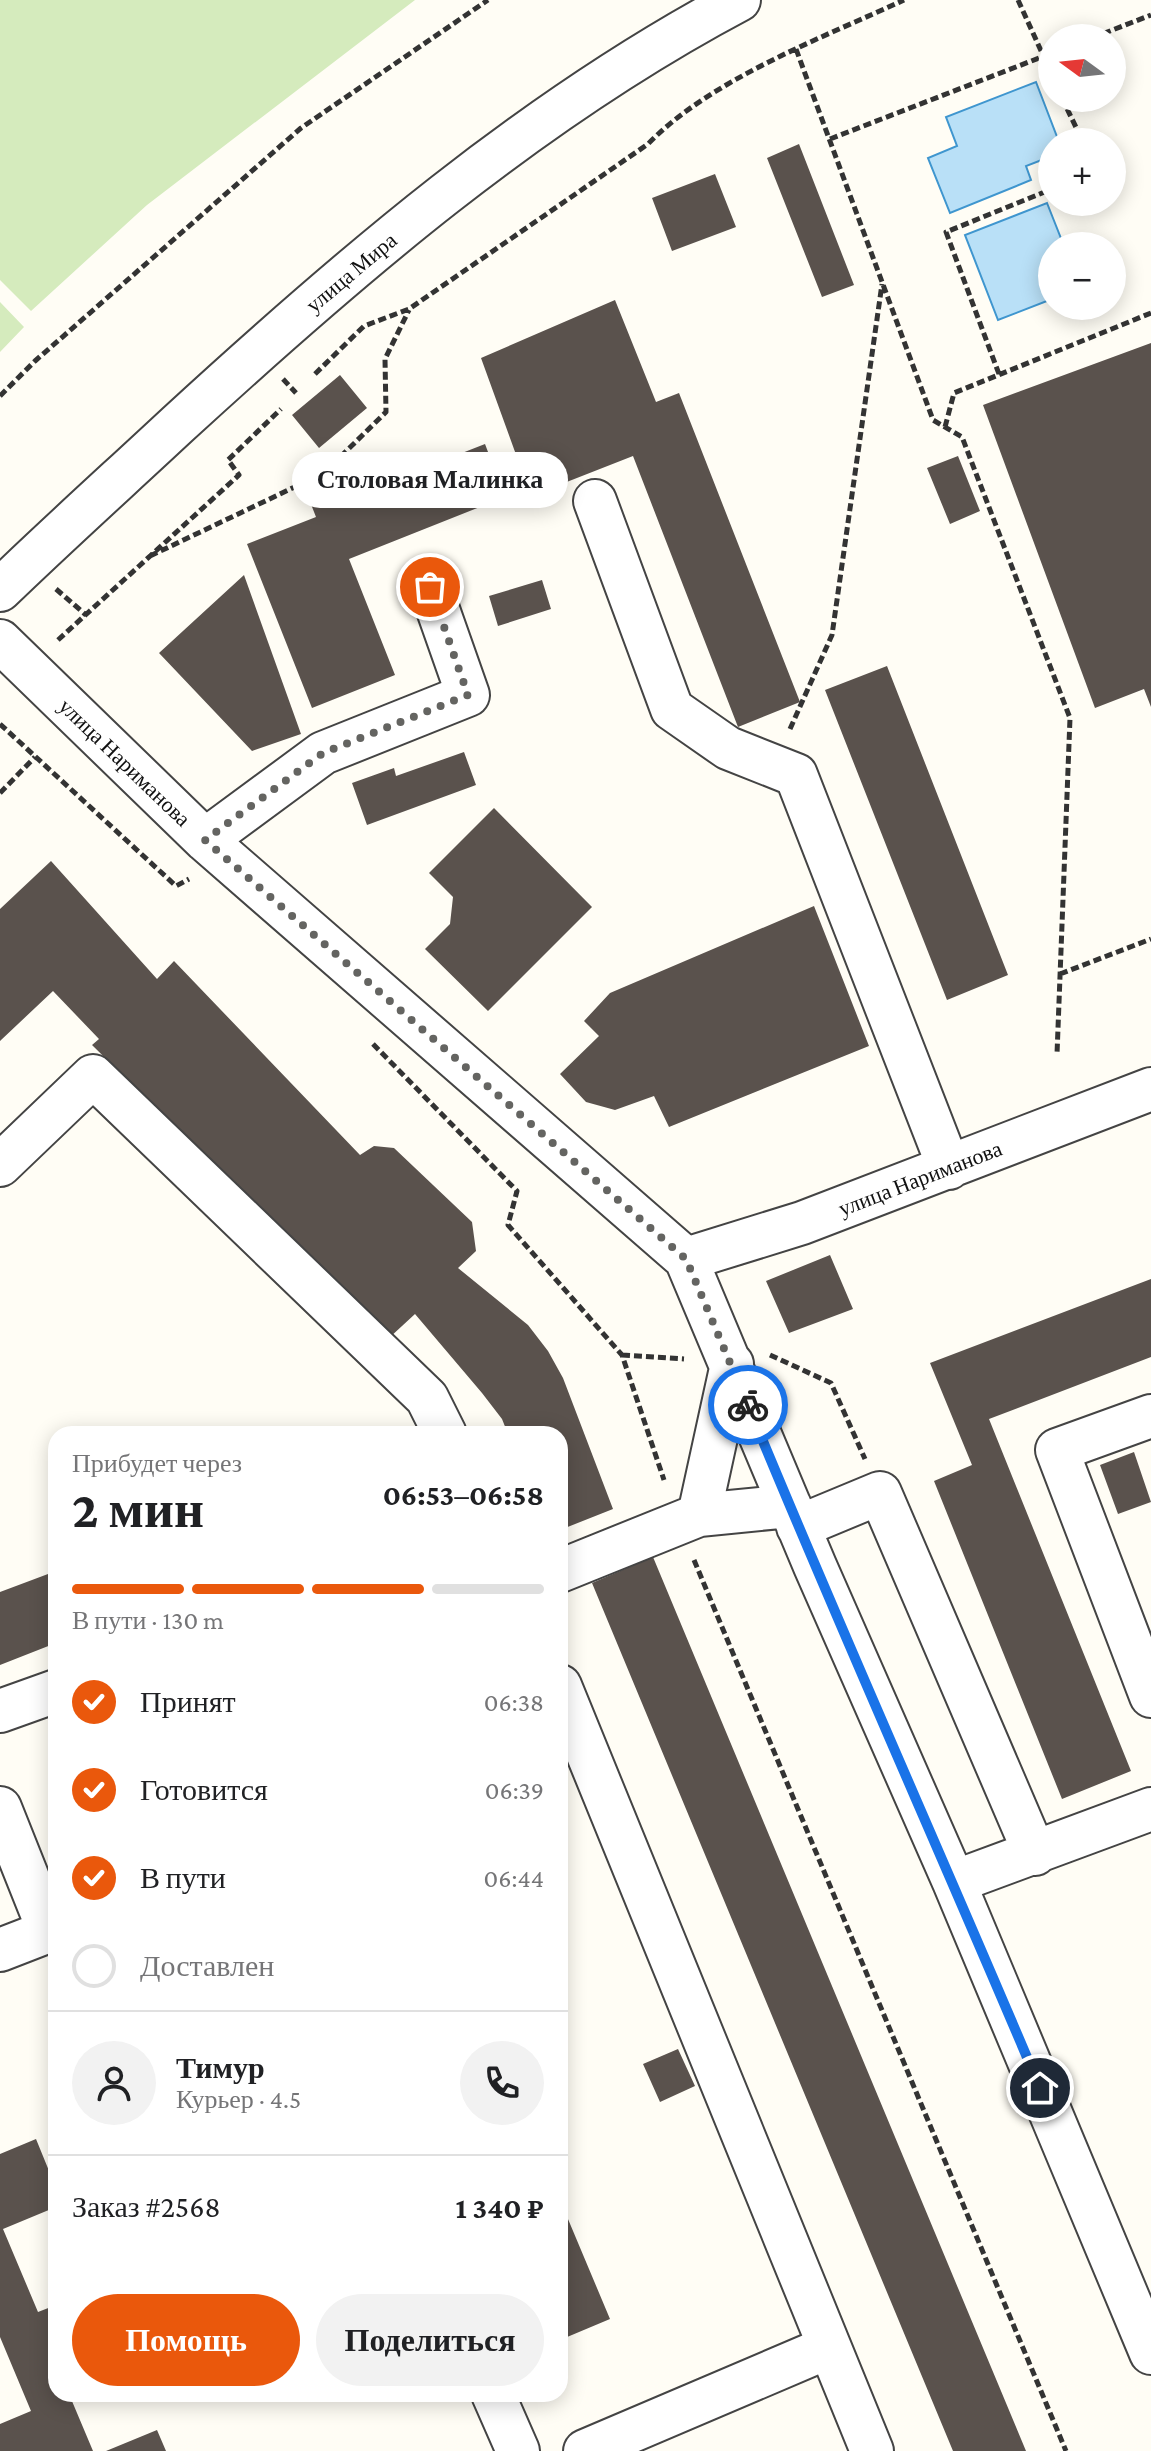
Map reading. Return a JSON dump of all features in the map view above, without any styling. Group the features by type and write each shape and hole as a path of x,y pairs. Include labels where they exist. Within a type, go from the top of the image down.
{"street":[{"name":"улица Мира","path":"0,590 257,351 390,239 677,15 739,0"},
{"path":"595,501 672,709 728,748 796,775 949,1168"},
{"path":"205,840 323,753 468,695 430,587"},
{"name":"улица Нариманова","path":"0,641 205,840 686,1259 954,1882 1151,2353"},
{"path":"0,1165 93,1076 427,1398 441,1426"},
{"name":"улица Нариманова","path":"686,1259 802,1223 1151,1089"},
{"path":"699,1515 732,1364"},
{"path":"1151,1416 1057,1450 1151,1696"},
{"path":"568,1568 699,1515 794,1516 880,1493 1035,1854"},
{"path":"0,1711 48,1694"},
{"path":"568,1706 872,2451"},
{"path":"0,1808 48,1928"},
{"path":"954,1882 1151,1809"},
{"path":"0,1950 48,1931"},
{"path":"585,2451 829,2347"},
{"path":"497,2402 518,2451"}],"path":[{"path":"0,396 46,351 301,128 488,0"},
{"path":"315,374 364,326 409,309 648,144 671,121 763,65 904,0"},
{"path":"1018,0 1038,46"},
{"path":"1126,25 1151,15"},
{"path":"796,49 933,420 962,437 1070,718 1057,1054"},
{"path":"830,139 1038,59"},
{"path":"999,374 946,232 1038,195"},
{"path":"773,766 832,635 882,283"},
{"path":"150,556 324,473 386,412 385,359 409,309"},
{"path":"945,427 954,393 1151,313"},
{"path":"51,647 239,475 228,460 281,409"},
{"path":"54,587 86,615"},
{"path":"0,793 35,757"},
{"path":"1060,974 1151,939"}],"green space":[{"path":"0,0 415,0 147,205 31,311 0,280"},
{"path":"0,302 24,327 0,352"}],"water":[{"path":"1036,82 1038,112 1048,112 1054,128 1038,128 1038,161 1026,166 1031,180 950,213 928,158 957,146 946,117"},
{"path":"1038,207 1038,216 1052,216 1058,232 1038,232 1038,304 998,320 965,235"}],"building":[{"path":"799,144 854,285 822,297 767,158"},
{"path":"715,174 736,227 672,251 652,198"},
{"path":"615,300 656,402 679,393 800,702 738,727 633,456 531,496 481,358"},
{"path":"1151,343 1151,707 1144,689 1095,708 983,405"},
{"path":"340,375 367,408 319,448 292,415"},
{"path":"485,444 505,497 349,559 395,675 312,708 247,544 316,517 307,494 409,453 416,471"},
{"path":"958,456 980,511 950,524 927,468"},
{"path":"244,575 301,734 252,751 159,653"},
{"path":"542,580 551,609 498,626 489,596"},
{"path":"887,666 1008,975 947,1000 825,690"},
{"path":"464,752 476,785 367,825 352,783 394,768 396,776"},
{"path":"494,808 592,907 488,1011 425,949 450,924 453,897 429,873"},
{"path":"51,861 157,979 174,961 360,1155 374,1146 394,1148 472,1222 476,1251 458,1268 528,1325 548,1351 563,1378 613,1509 568,1527 568,1426 505,1426 482,1393 415,1314 389,1338 92,1045 99,1039 53,991 0,1041 0,909"},
{"path":"814,906 869,1046 669,1127 654,1096 615,1110 586,1102 560,1074 599,1036 584,1021 610,993"},
{"path":"830,1255 853,1309 789,1333 766,1281"},
{"path":"1151,1279 1151,1357 989,1419 1131,1771 1062,1799 934,1481 972,1465 930,1363"},
{"path":"1134,1452 1151,1502 1118,1514 1100,1465"},
{"path":"653,1557 1026,2451 953,2451 592,1583"},
{"path":"48,1574 48,1646 0,1665 0,1592"},
{"path":"678,2049 695,2086 660,2102 643,2064"},
{"path":"36,2139 48,2168 48,2210 3,2229 38,2312 48,2308 48,2402 72,2402 93,2451 0,2451 0,2424 31,2411 0,2337 0,2154"},
{"path":"568,2219 610,2319 568,2337"},
{"path":"157,2430 166,2451 106,2451"}],"way so far":[{"path":"430,587 468,695 323,753 205,840 686,1259 748,1405"}],"place":[{"name":"Столовая Малинка","path":"430,587"}],"route":[{"path":"748,1405 1040,2088"}]}
